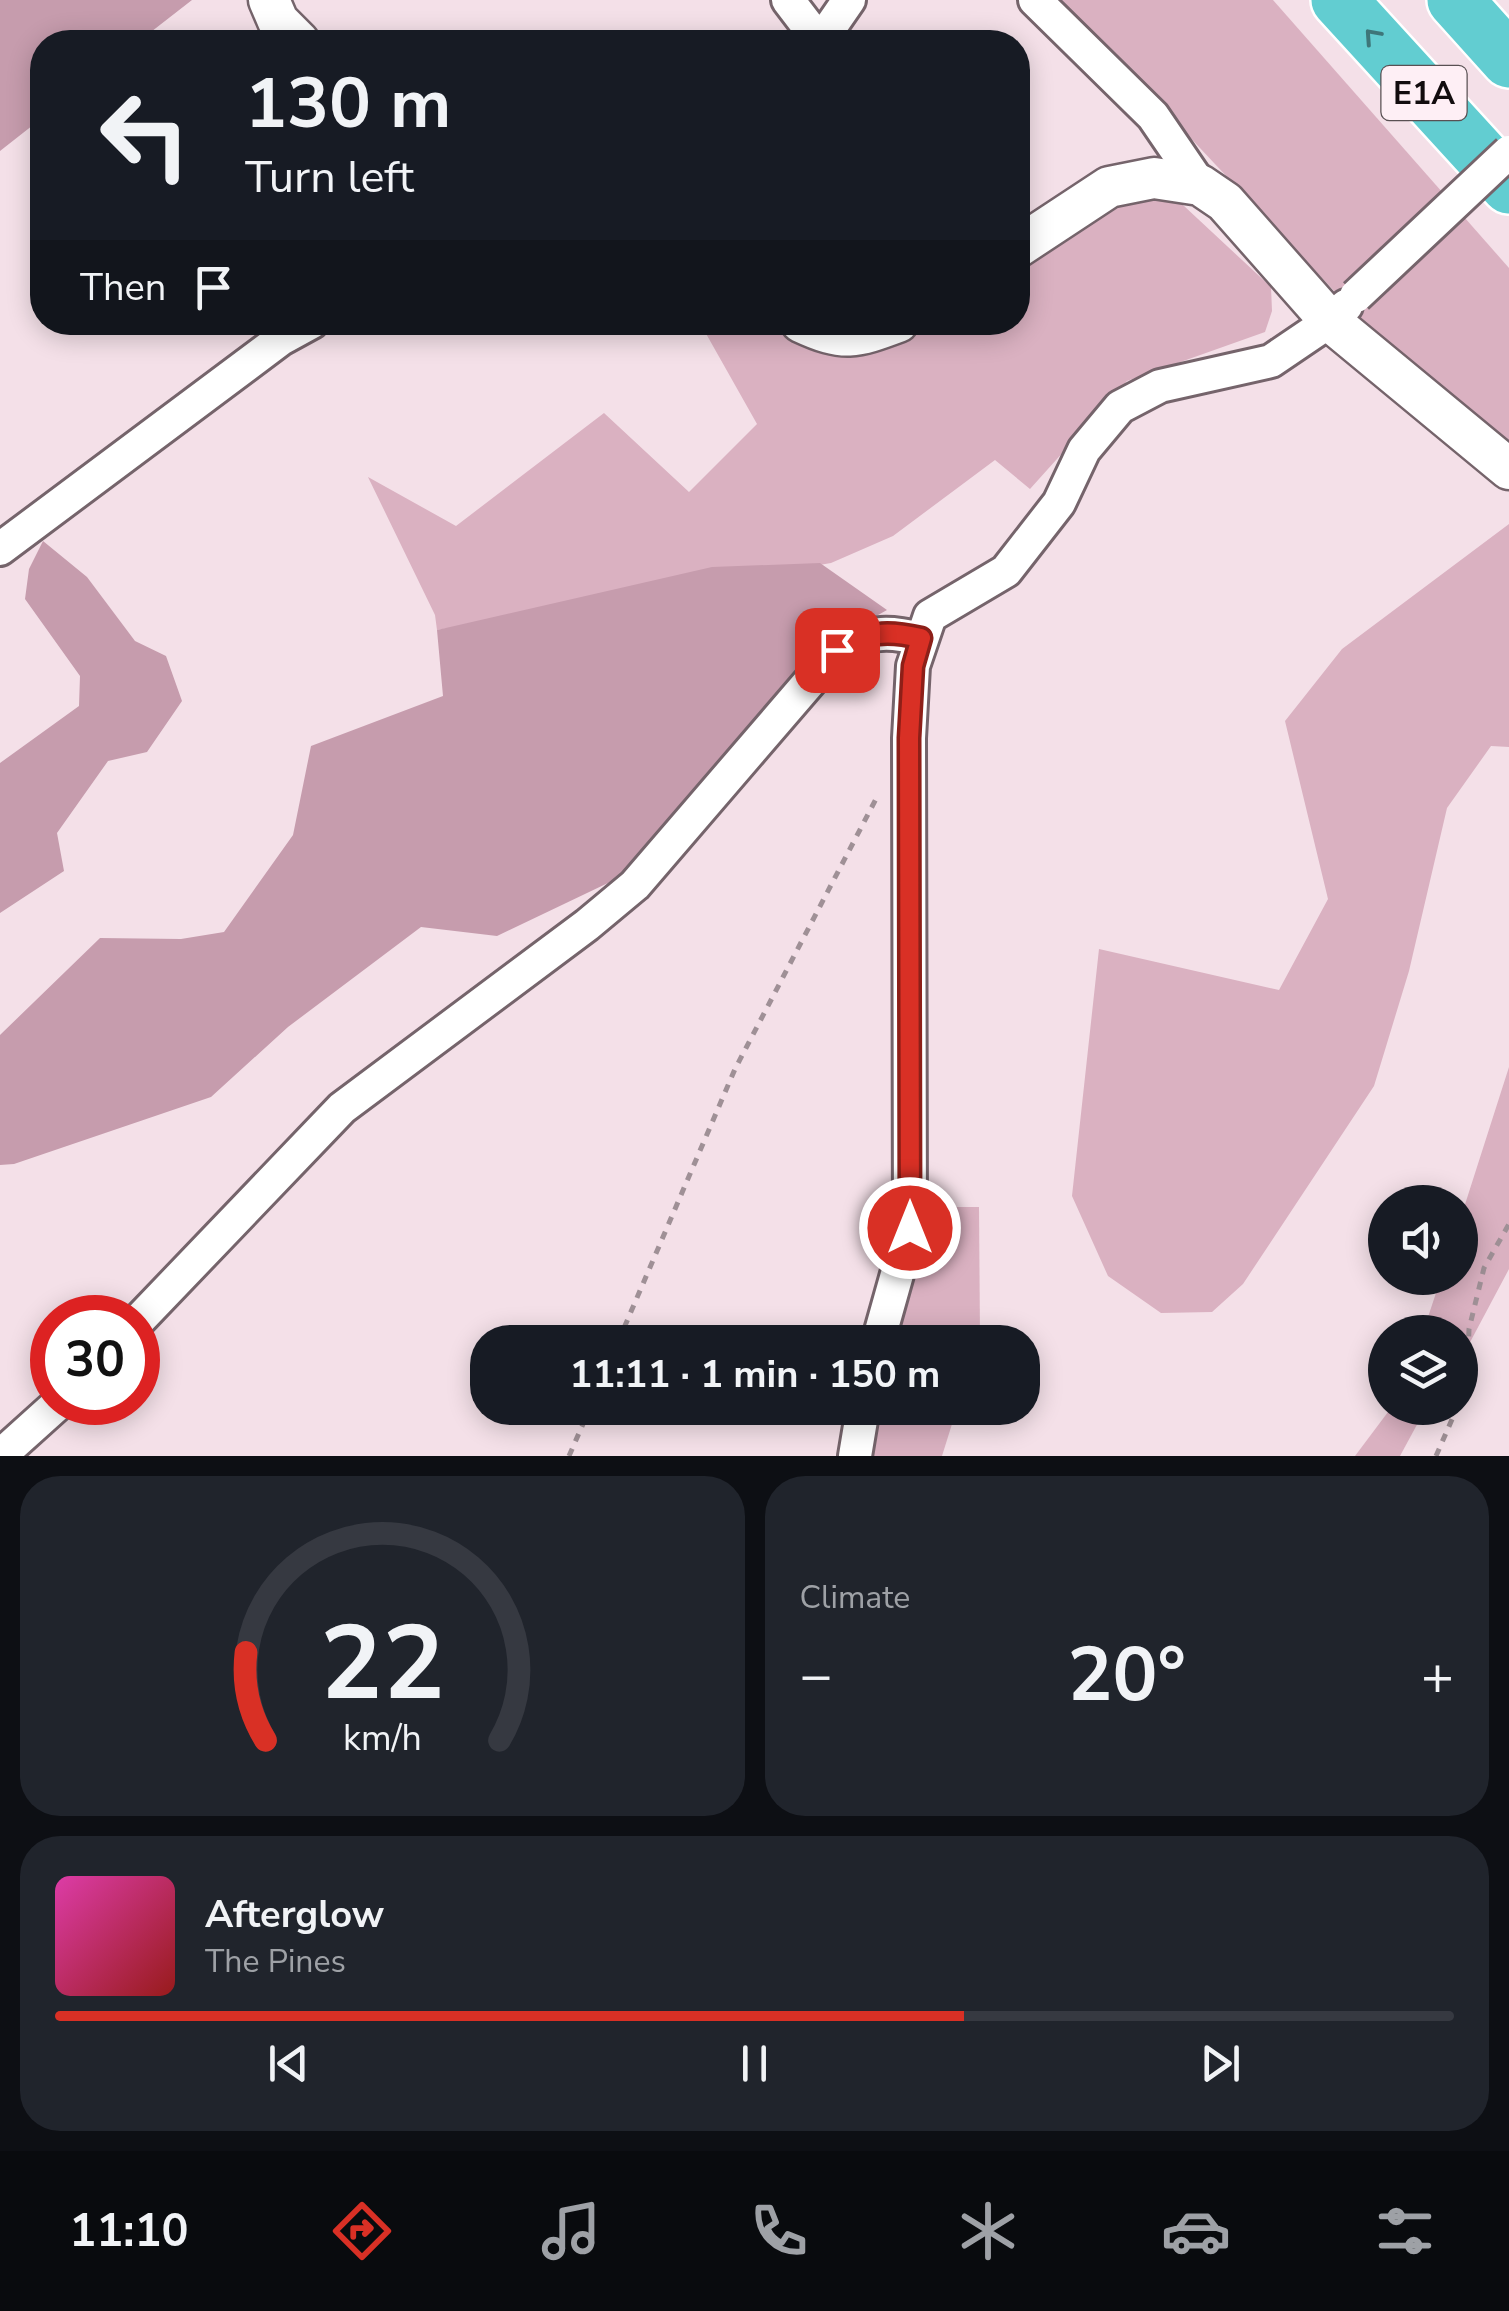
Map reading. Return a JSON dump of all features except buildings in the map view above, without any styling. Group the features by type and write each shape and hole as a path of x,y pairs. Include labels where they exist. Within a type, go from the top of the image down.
{"highway":[{"name":"E1A","path":"1339,0 1509,186"},
{"name":"E1A","path":"1455,0 1509,60"}],"street":[{"path":"269,0 278,21 287,30"},
{"path":"788,0 811,30"},
{"path":"828,30 849,0"},
{"path":"1035,0 1152,116 1200,184 1343,308 1509,468"},
{"path":"883,1325 910,1228 909,738 913,666 930,616 1006,571 1059,503 1084,450 1120,406 1160,386 1271,361 1343,308 1509,152"},
{"path":"1030,239 1109,188 1154,178 1200,184"},
{"path":"0,549 287,335"},
{"path":"827,335 862,335"},
{"path":"160,1299 342,1108 635,885 837,650 872,633 921,638"},
{"path":"0,1456 34,1425"},
{"path":"855,1456 860,1425"}],"path":[{"path":"625,1325 735,1069 909,738"},
{"path":"1472,1315 1484,1268 1509,1224"},
{"path":"569,1456 583,1425"},
{"path":"1436,1456 1449,1425"}],"shaded area":[{"path":"0,0 192,0 153,30 30,30 30,127 0,151"},
{"path":"1061,0 1273,0 1509,268 1509,446 1353,311"},
{"path":"1154,178 1271,287 1272,311 1265,332 1127,381 1030,489 995,460 893,536 831,563 437,630 435,615 368,477 456,526 604,413 689,492 757,424 707,335 1030,335 1030,244"},
{"path":"1509,524 1509,747 1491,746 1447,808 1409,971 1374,1086 1243,1284 1212,1312 1161,1313 1108,1276 1072,1196 1099,949 1279,990 1328,899 1285,721 1342,649"},
{"path":"43,541 87,577 135,641 166,656 182,701 147,752 108,761 57,833 64,871 0,913 0,763 79,706 80,676 25,599 29,569"},
{"path":"820,563 887,610 817,649 631,872 497,936 421,927 288,1027 211,1097 14,1164 0,1165 0,1035 100,938 181,939 224,932 293,835 311,746 443,696 437,630 712,567"},
{"path":"1509,1067 1509,1269 1478,1327 1478,1315 1429,1315 1435,1295 1478,1295 1478,1185 1471,1185"},
{"path":"934,1207 979,1207 980,1325 898,1325"},
{"path":"868,1425 952,1425 942,1456 858,1456"},
{"path":"1378,1425 1417,1425 1400,1456 1355,1456"}],"route":[{"path":"837,650 872,633 921,638 913,666 909,738 910,1228"}]}
